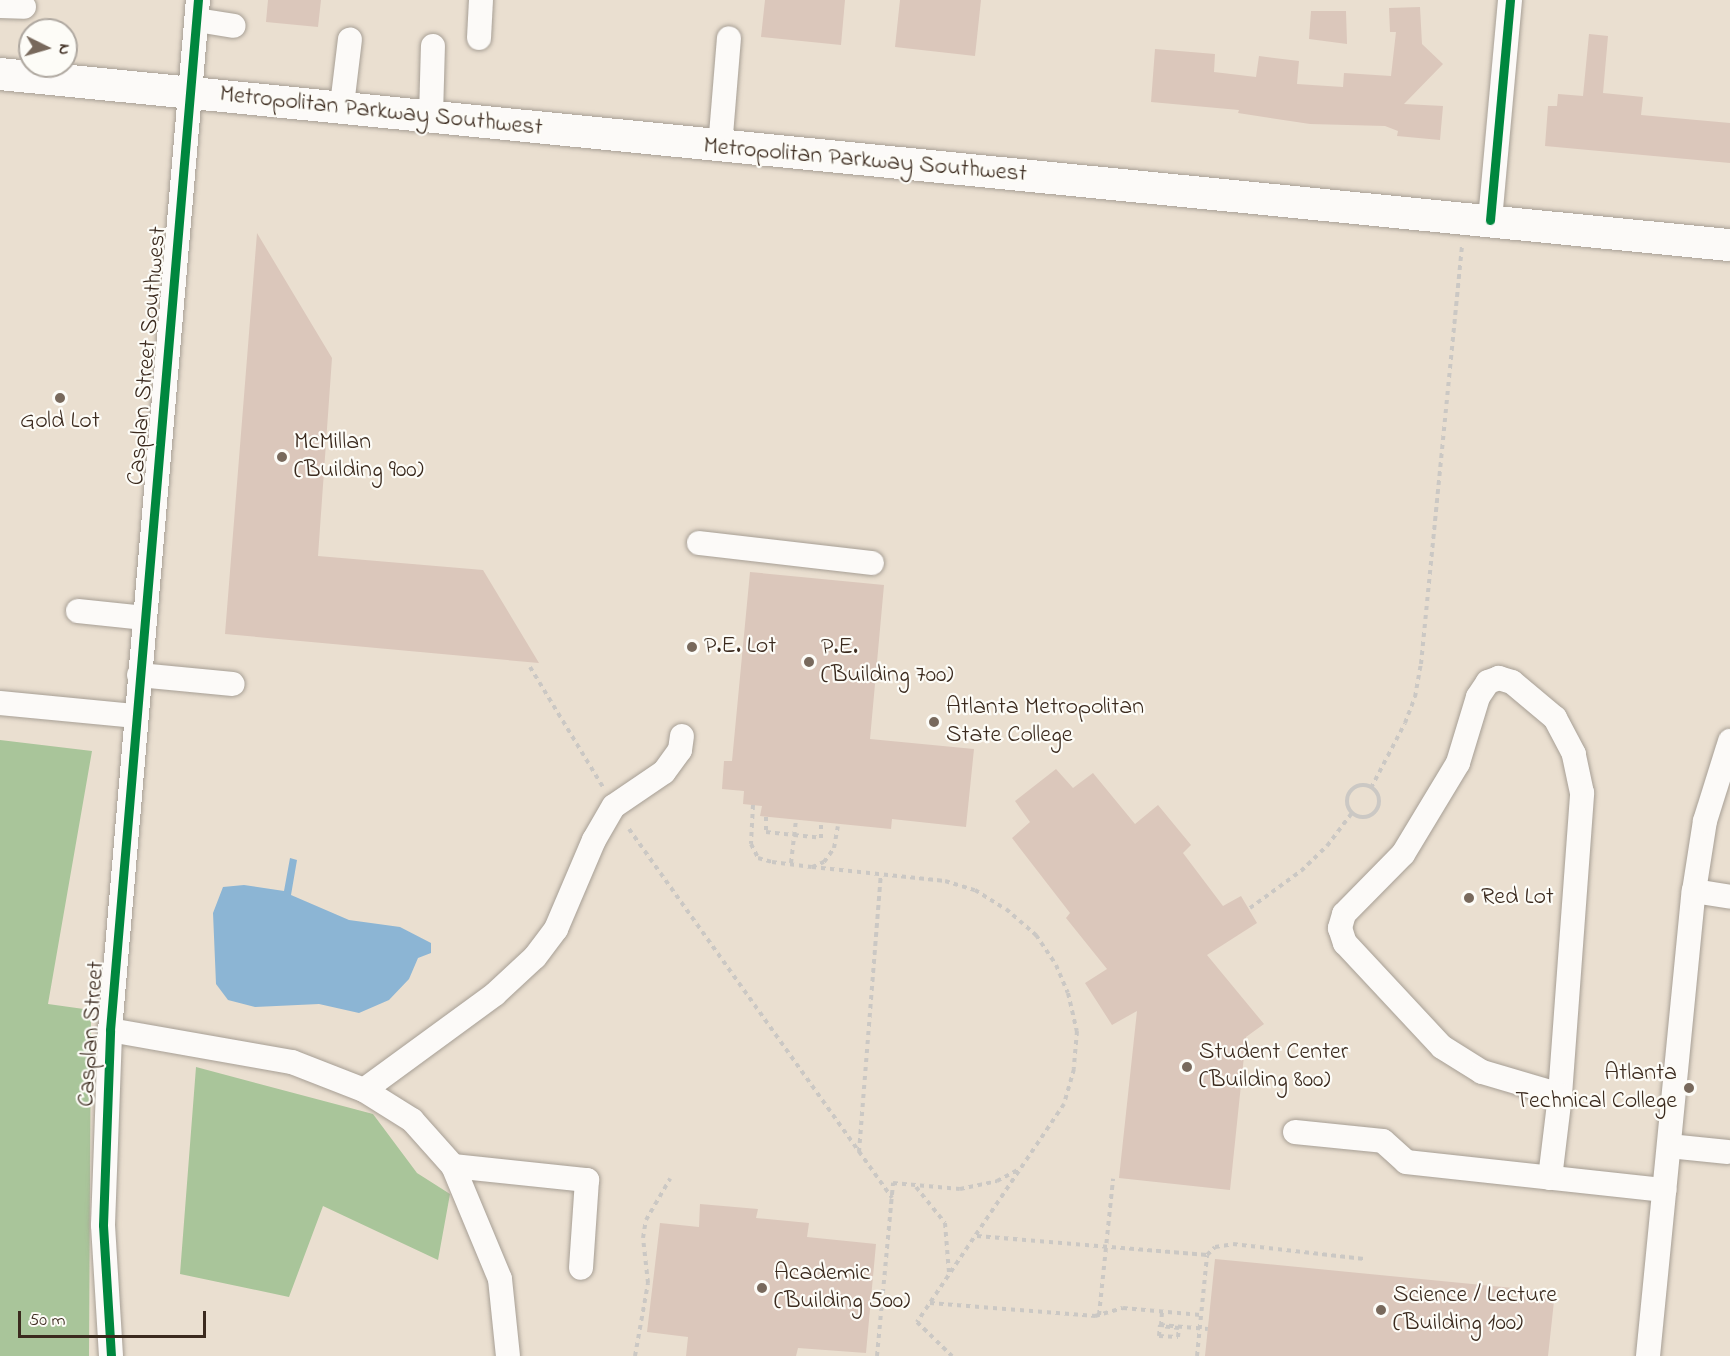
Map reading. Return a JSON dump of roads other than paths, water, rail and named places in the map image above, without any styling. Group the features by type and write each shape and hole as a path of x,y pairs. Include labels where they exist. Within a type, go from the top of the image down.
{"main road":[{"name":"Metropolitan Parkway Southwest","path":"0,74 342,105 720,147 1730,245"}],"street":[{"path":"479,38 481,0"},
{"path":"1477,219 1510,0"},
{"path":"0,6 24,8"},
{"path":"198,10 234,26"},
{"name":"Casplan Street Southwest","path":"136,716 198,10"},
{"path":"720,147 729,38"},
{"path":"342,105 350,39"},
{"path":"430,116 433,46"},
{"path":"699,543 872,563"},
{"path":"78,612 144,618"},
{"path":"140,675 233,684"},
{"path":"1550,1178 1560,1095 1582,793 1574,754 1555,718 1512,682 1499,678 1488,682 1478,697 1458,763 1403,854 1344,914 1340,928 1345,943 1442,1047 1482,1072 1560,1095"},
{"path":"0,703 136,716"},
{"name":"Casplan Street","path":"111,1356 104,1225 110,1030 136,716"},
{"path":"364,1090 495,994 535,957 556,929 594,840 614,806 664,772 680,750 682,736"},
{"path":"1648,1356 1694,891 1705,821 1730,741"},
{"path":"1694,891 1730,897"},
{"path":"110,1030 292,1062 364,1090 412,1120 453,1166 500,1279 508,1356"},
{"path":"1295,1132 1383,1141 1406,1162 1664,1190"},
{"path":"1669,1146 1728,1152"},
{"path":"453,1166 587,1180 581,1268"}],"water":[{"path":"290,858 297,860 291,895 349,920 400,927 431,943 431,953 418,958 409,979 389,1000 359,1013 319,1004 255,1007 228,1000 216,984 213,913 223,887 244,885 284,891"}],"place":[{"name":"Gold Lot","path":"60,398"},
{"name":"McMillan (Building 900)","path":"282,457"},
{"name":"P.E. Lot","path":"692,647"},
{"name":"P.E. (Building 700)","path":"809,662"},
{"name":"Atlanta Metropolitan State College","path":"934,722"},
{"name":"Red Lot","path":"1469,898"},
{"name":"Student Center (Building 800)","path":"1187,1067"},
{"name":"Atlanta Technical College","path":"1689,1088"},
{"name":"Academic (Building 500)","path":"762,1288"},
{"name":"Science / Lecture (Building 100)","path":"1381,1310"}]}
